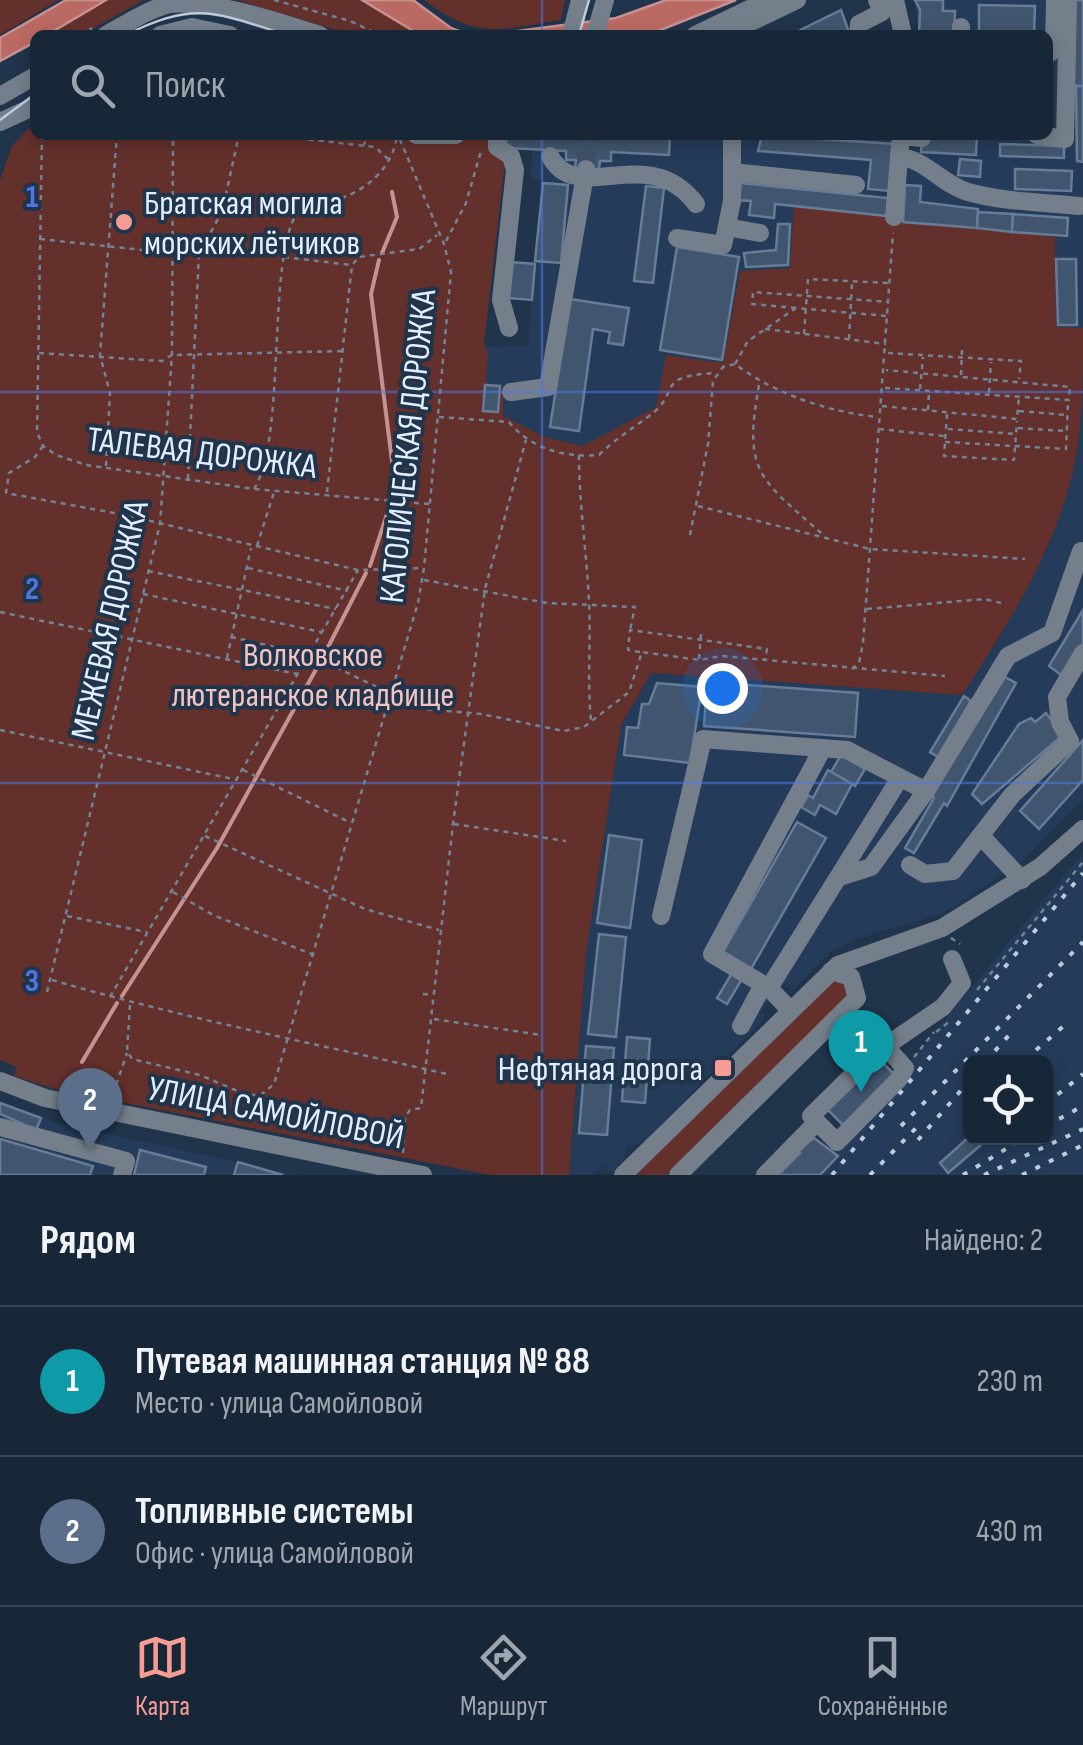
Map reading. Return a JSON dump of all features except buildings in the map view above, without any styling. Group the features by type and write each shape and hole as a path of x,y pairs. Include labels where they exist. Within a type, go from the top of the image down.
{"street":[{"path":"573,28 580,0"},
{"path":"706,30 768,0"},
{"path":"734,30 797,0"},
{"path":"858,30 858,24 882,12 877,0"},
{"path":"895,0 902,30"},
{"path":"115,30 155,8 188,1 213,3 303,30"},
{"path":"1053,51 1055,1 1068,1 1065,138 1053,137"},
{"path":"180,30 206,30"},
{"path":"0,96 30,79"},
{"path":"0,122 30,108"},
{"path":"497,140 497,147 511,156 523,189 516,250 501,300 509,328"},
{"path":"677,238 723,245 732,140"},
{"path":"894,217 900,140"},
{"path":"550,156 556,167 585,174 656,174 688,193 696,204"},
{"path":"899,157 910,157 938,179 972,194 1079,206"},
{"path":"732,172 856,185"},
{"path":"511,392 548,388 564,272 574,258 585,174"},
{"path":"726,227 760,233"},
{"path":"840,877 871,867 926,792 1008,656 1052,633 1082,549"},
{"path":"910,865 925,874 953,870 1012,796 1070,742 1060,722 1056,697 1083,653"},
{"path":"661,916 703,740 847,750 926,792"},
{"path":"790,1010 766,986 712,954 823,748"},
{"path":"741,1026 900,778"},
{"path":"623,1175 831,971 858,956 942,928 1022,880 1083,829"},
{"path":"981,836 1022,880"},
{"path":"887,1048 904,1068 838,1142 810,1116 874,1054 960,990 962,976 952,959"},
{"path":"678,1175 858,998 851,977 831,971"},
{"name":"УЛИЦА САМОЙЛОВОЙ","path":"0,1081 45,1098 397,1166 423,1175"},
{"name":"УЛИЦА САМОЙЛОВОЙ","path":"0,1093 84,1118 368,1175"},
{"path":"764,1175 816,1122"},
{"path":"0,1127 126,1161 122,1175"},
{"path":"631,1175 647,1154"}],"path":[{"path":"274,0 369,30"},
{"name":"ТАЛЕВАЯ ДОРОЖКА","path":"42,140 37,432 43,446 72,461 106,468 254,488 431,504"},
{"path":"106,468 110,393 100,355 117,140"},
{"name":"МЕЖЕВАЯ ДОРОЖКА","path":"47,992 160,524 172,355 173,140"},
{"path":"188,480 199,253 222,212 239,140"},
{"path":"312,140 374,147 390,160"},
{"path":"363,146 366,140"},
{"path":"254,488 270,451 283,254 299,208 344,200 390,160 396,140"},
{"name":"КАТОЛИЧЕСКАЯ ДОРОЖКА","path":"127,1052 144,1064 185,1070 255,1097 274,1084 285,1053 424,568 451,288 444,244 400,140"},
{"path":"444,244 473,186 482,148"},
{"path":"863,671 859,663 894,217"},
{"path":"327,494 346,351 352,265 359,258 419,250 438,234"},
{"path":"39,238 172,253 283,254 352,265"},
{"path":"804,334 808,279 890,283"},
{"path":"848,339 852,281"},
{"path":"888,316 752,304 753,292 889,302"},
{"path":"439,417 509,422 526,440 545,449 578,456 599,455 652,415 674,382 692,374 718,373 735,364 748,341 796,308"},
{"path":"763,328 887,344"},
{"path":"961,376 962,348"},
{"path":"38,353 162,360 172,355 346,351"},
{"path":"886,353 1021,361 1018,382"},
{"path":"920,390 923,356"},
{"path":"988,395 991,359"},
{"path":"735,364 759,384 834,411 880,417"},
{"path":"884,370 1070,387 1066,449 945,442"},
{"path":"690,535 718,373"},
{"path":"759,384 752,424 756,468 766,484 822,534"},
{"path":"883,388 1068,400"},
{"path":"928,410 930,391"},
{"path":"948,412 944,456 1014,460 1018,397"},
{"path":"881,406 1017,419"},
{"path":"1018,411 1068,416"},
{"path":"980,432 982,416"},
{"path":"1016,428 1067,431"},
{"path":"946,429 1016,434"},
{"path":"879,430 946,436"},
{"path":"397,1166 405,1117 410,1110 422,1108 447,871 486,588 526,440"},
{"path":"43,446 35,456 8,473 2,491 358,570 424,568"},
{"path":"578,456 580,526 589,603 586,662 591,722"},
{"path":"226,660 247,568 274,490"},
{"path":"696,505 870,549 1025,559"},
{"path":"247,568 349,591"},
{"path":"110,997 358,570"},
{"path":"148,571 338,610"},
{"path":"422,580 486,588 547,603 634,606 628,650 699,660 722,656 945,676"},
{"path":"142,593 323,632"},
{"path":"866,609 984,599 1001,603"},
{"path":"0,612 129,642 298,674"},
{"path":"630,630 767,649 765,662"},
{"path":"699,660 701,634"},
{"path":"231,637 310,655 423,709 467,712 563,732 580,730 629,692 642,652"},
{"path":"850,669 859,663"},
{"path":"0,730 234,780"},
{"path":"242,769 351,823"},
{"path":"453,824 566,841"},
{"path":"203,835 366,909 440,930"},
{"path":"969,999 1083,862"},
{"path":"438,869 447,871"},
{"path":"171,891 214,915 314,955"},
{"path":"66,916 148,932"},
{"path":"50,980 130,1004 451,1074"},
{"path":"423,994 434,995"},
{"path":"113,1094 127,1052 130,1004"},
{"path":"904,1068 957,1013"},
{"path":"432,1019 541,1036"}],"shaded area":[{"path":"66,0 106,0 55,30 30,30 30,45 0,61 0,38"},
{"path":"362,0 413,0 456,30 412,30"},
{"path":"666,0 736,0 661,30 525,30 616,18"},
{"path":"915,0 1083,0 1083,328 1056,327 1055,237 794,207 791,268 740,271 723,363 657,407 584,446 545,437 503,416 486,383 485,347 528,346 535,261 561,263 565,185 531,178 532,149 506,148 506,140 896,140 907,169 910,157 921,151 922,140 1053,140 1053,30 918,30"},
{"path":"1083,346 1083,799 1021,862 942,914 859,938 831,951 792,991 784,984 763,1006 765,1018 646,1140 627,1148 619,1171 607,1171 607,1165 591,1175 569,1175 586,953 621,725 651,673 962,695 999,639 1051,541 1078,451"},
{"path":"1083,853 1083,1175 816,1175"},
{"path":"0,1101 60,1124 299,1175 0,1175"}],"green space":[{"path":"0,0 58,0 0,35"},
{"path":"106,0 144,0 91,30 55,30"},
{"path":"237,0 362,0 412,30 336,30"},
{"path":"424,0 565,0 561,20 490,29 460,22"},
{"name":"Волковское лютеранское кладбище","path":"30,127 30,140 489,140 489,152 505,161 484,344 488,352 486,383 504,387 503,416 545,437 583,446 656,407 666,355 723,363 740,271 790,268 794,206 1055,237 1056,327 1083,328 1077,452 1047,548 1016,609 962,695 651,673 621,725 586,953 569,1175 490,1175 55,1089 14,1076 16,1067 0,1060 0,180 12,146"},
{"path":"833,980 845,983 848,995 668,1175 636,1175"}],"waterway":[{"path":"382,253 397,217 392,192"},
{"path":"379,260 371,294 393,469 391,494"},
{"path":"370,566 391,502"},
{"path":"323,657 366,573"},
{"path":"122,996 217,848 319,664"},
{"path":"82,1062 117,1003"}],"tunnel":[{"path":"586,169 587,140"}],"tram line":[{"path":"580,30 589,0"},
{"path":"137,30 189,14 223,16 271,30"},
{"path":"0,120 30,98"}],"railway":[{"path":"832,1175 1083,873"},
{"path":"901,1126 1083,942"},
{"path":"1036,1050 1066,1024"},
{"path":"991,1055 1010,1034"},
{"path":"1053,1098 1083,1074"},
{"path":"918,1140 963,1088"},
{"path":"1053,1122 1083,1106"},
{"path":"870,1175 921,1123"},
{"path":"984,1175 1083,1129"},
{"path":"963,1175 1012,1145"},
{"path":"1022,1175 1083,1145"}],"place":[{"name":"Братская могила морских лётчиков","path":"124,222"},
{"name":"Нефтяная дорога","path":"723,1068"},
{"name":"Путевая машинная станция № 88","path":"861,1092"},
{"name":"Топливные системы","path":"90,1150"}]}
